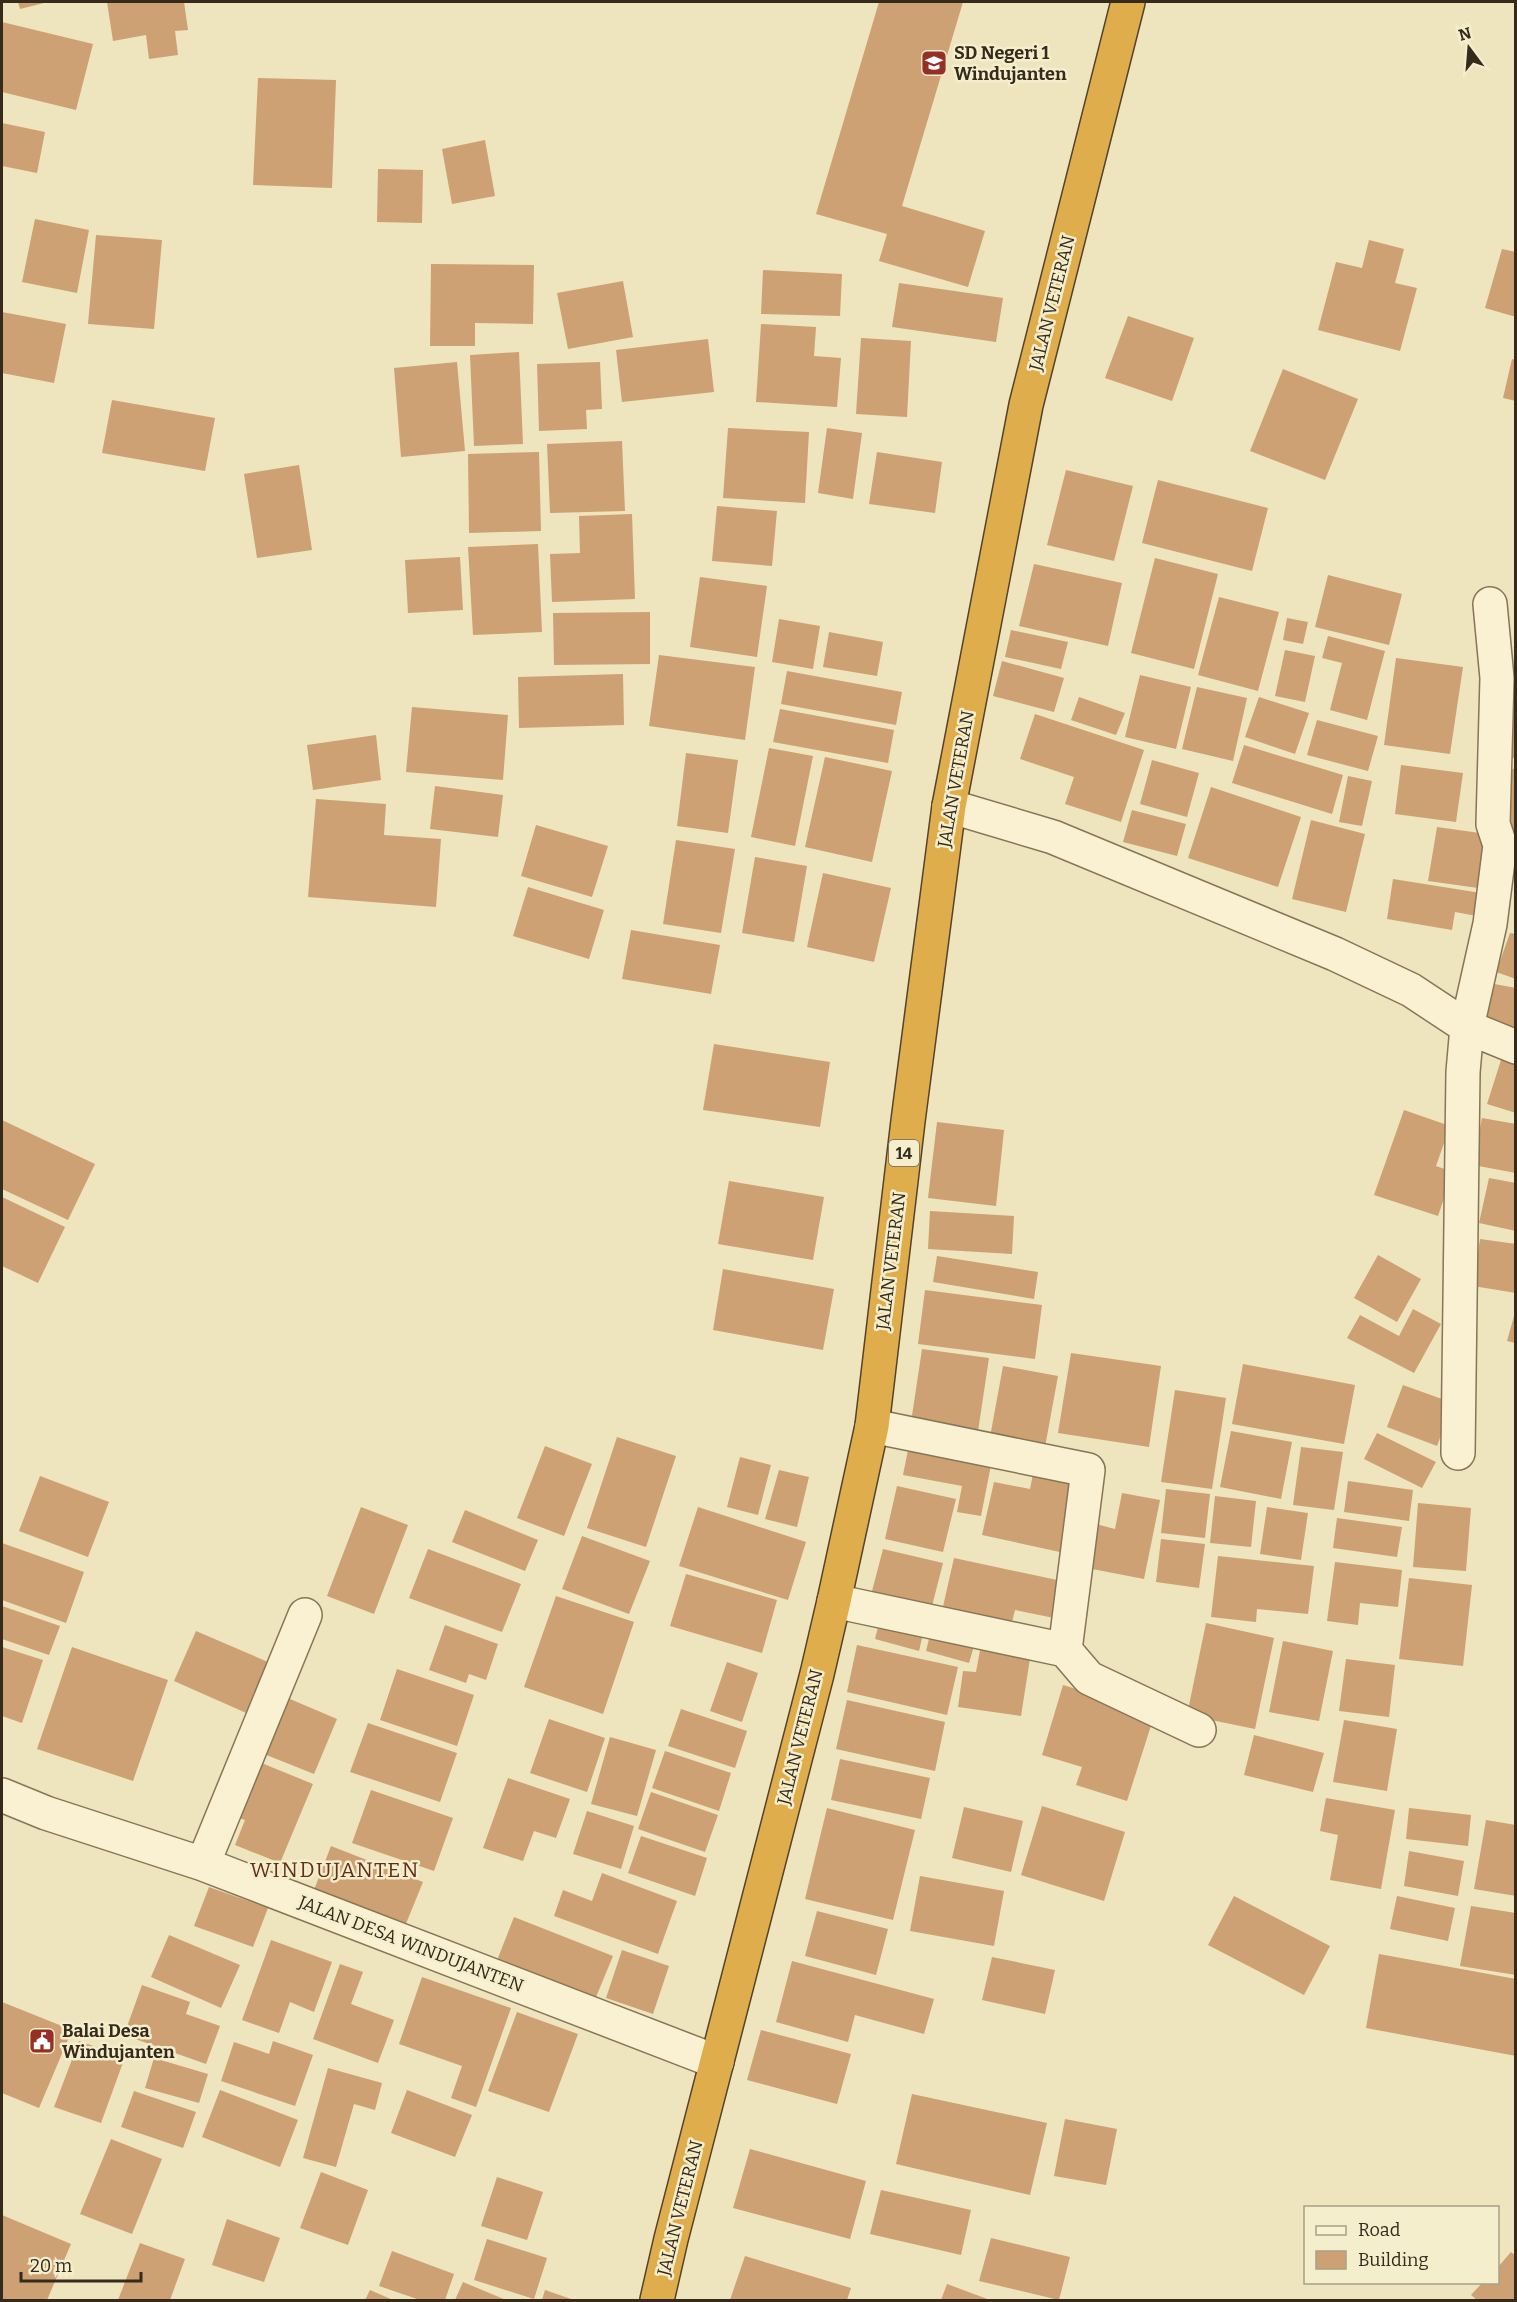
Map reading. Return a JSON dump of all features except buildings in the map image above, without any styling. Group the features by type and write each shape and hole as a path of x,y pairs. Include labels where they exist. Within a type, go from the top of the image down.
{"highway":[{"name":"JALAN VETERAN","path":"657,2301 834,1601 872,1426 908,1121 949,806 1026,405 1128,2"}],"street":[{"path":"1458,1453 1463,1072 1467,1027 1490,924 1500,844 1493,824 1497,678 1490,604"},
{"path":"949,806 1053,837 1335,954 1411,990 1467,1027 1515,1047"},
{"path":"872,1426 1088,1470 1065,1650"},
{"path":"834,1601 1065,1650 1089,1678 1199,1730"},
{"path":"203,1864 305,1615"},
{"name":"JALAN DESA WINDUJANTEN","path":"2,1795 46,1813 203,1864 717,2062"}],"place":[{"name":"SD Negeri 1 Windujanten","path":"934,63"},
{"name":"Balai Desa Windujanten","path":"42,2041"}],"district":[{"name":"WINDUJANTEN","path":"335,1870"}]}
